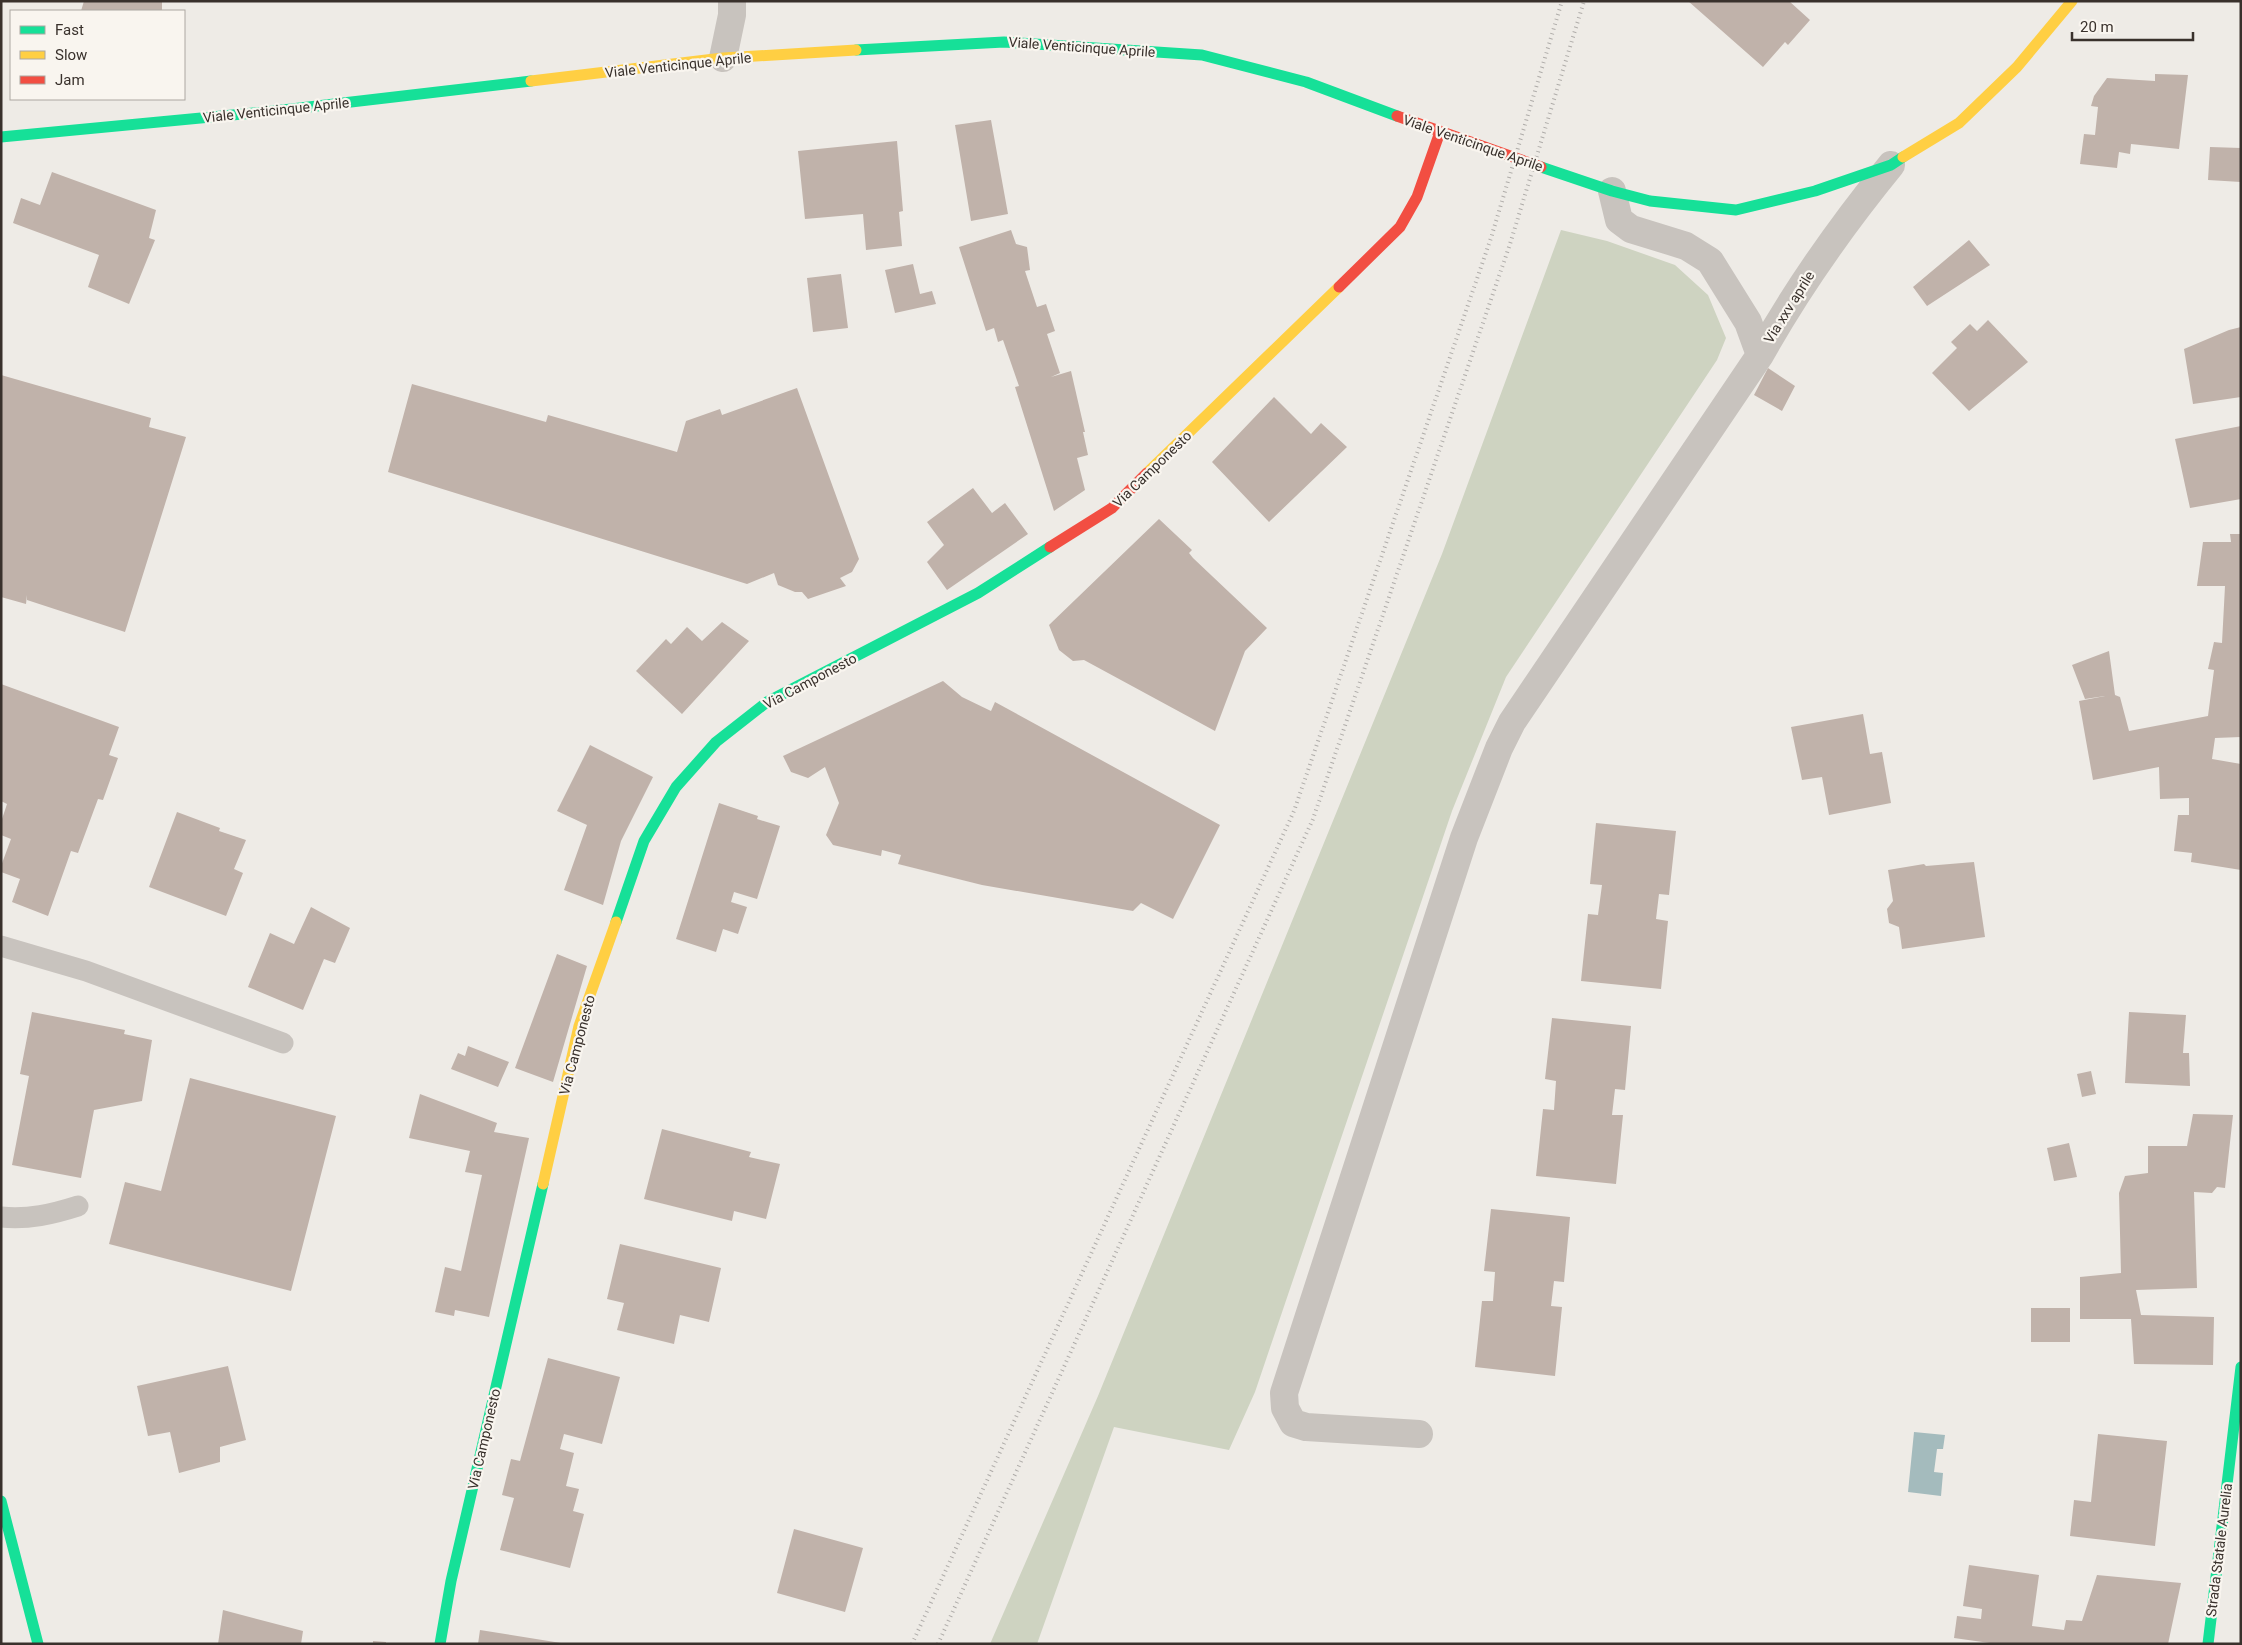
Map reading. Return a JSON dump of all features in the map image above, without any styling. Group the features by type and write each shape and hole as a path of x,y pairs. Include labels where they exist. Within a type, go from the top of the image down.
{"main road":[{"name":"Viale Venticinque Aprile","path":"1,137 274,111 723,58 993,42 1202,55 1306,82 1440,132 1612,191 1650,201 1736,210 1815,191 1891,165 1959,123 2017,67 2072,1"},
{"name":"Via Camponesto","path":"440,1644 451,1581 579,1026 644,841 676,787 716,742 767,702 978,593 1112,508 1400,228 1417,198 1440,132"},
{"name":"Strada Statale Aurelia","path":"2208,1644 2241,1367"},
{"path":"1,1501 38,1644"}],"street":[{"path":"723,58 732,15 732,1"},
{"name":"Via xxv aprile","path":"1760,355 1787,306 1839,229 1891,165"},
{"name":"Via xxv aprile","path":"1612,191 1619,220 1631,229 1686,246 1710,261 1748,322 1760,355"},
{"path":"1418,1434 1306,1426 1293,1423 1285,1408 1284,1393 1461,847 1499,748 1512,722 1760,355"}],"lane":[{"path":"1,946 86,971 283,1043"},
{"path":"1,1217 16,1219 52,1214 78,1206"}],"green space":[{"path":"1561,230 1607,241 1675,265 1708,295 1726,338 1717,360 1506,677 1452,811 1255,1392 1229,1450 1114,1427 1037,1644 990,1644 1098,1396 1442,554"}],"water":[{"path":"1914,1432 1945,1435 1943,1449 1937,1449 1934,1472 1943,1473 1941,1496 1908,1492"}],"building":[{"path":"84,1 162,1 162,10 81,10"},
{"path":"1688,1 1789,1 1810,20 1788,45 1785,42 1763,67"},
{"path":"2155,74 2188,75 2179,149 2131,144 2130,154 2119,152 2117,168 2080,164 2084,134 2095,135 2098,107 2091,106 2094,96 2107,78 2155,81"},
{"path":"991,120 1008,214 971,221 955,125"},
{"path":"897,141 903,211 899,212 902,246 866,250 863,214 805,219 798,151"},
{"path":"2210,147 2241,148 2241,182 2208,180"},
{"path":"52,172 156,210 149,238 155,240 129,304 88,287 99,255 13,223 21,198 40,205"},
{"path":"1011,230 1016,244 1027,247 1030,270 1025,271 1037,307 1046,304 1055,331 1047,334 1060,373 1051,377 1071,371 1085,432 1083,432 1088,455 1077,458 1085,490 1054,511 1015,387 1019,386 1003,340 998,342 994,328 986,331 959,247"},
{"path":"1969,240 1990,265 1927,306 1913,287"},
{"path":"913,264 920,294 932,291 936,304 895,313 885,270"},
{"path":"841,274 848,328 813,332 807,278"},
{"path":"1988,320 2028,362 1969,411 1932,373 1957,348 1951,342 1970,324 1977,331"},
{"path":"2241,327 2241,397 2193,404 2184,349 2229,330"},
{"path":"1768,368 1795,386 1782,411 1754,395"},
{"path":"1,375 151,418 149,427 186,437 125,632 27,600 27,595 26,604 1,597"},
{"path":"412,384 546,422 548,415 677,452 686,421 720,409 722,415 797,388 859,559 852,572 840,578 846,586 808,599 802,592 795,592 778,585 774,573 747,584 388,472"},
{"path":"1274,397 1311,434 1321,423 1347,447 1269,522 1212,462"},
{"path":"2241,426 2241,499 2190,508 2175,439"},
{"path":"973,488 992,513 1005,503 1028,534 947,590 927,562 944,545 927,522"},
{"path":"1159,519 1192,550 1189,553 1193,558 1267,628 1245,651 1215,731 1084,660 1073,661 1059,650 1049,625"},
{"path":"2230,534 2241,534 2241,737 2215,738 2212,759 2241,764 2241,870 2191,862 2192,853 2174,851 2178,815 2189,815 2189,798 2160,799 2159,767 2093,780 2079,701 2105,696 2085,699 2072,665 2109,651 2115,695 2120,697 2129,731 2208,716 2214,670 2208,669 2214,642 2222,643 2225,586 2197,586 2203,542 2231,542"},
{"path":"722,622 749,641 682,714 636,671 666,639 671,644 687,627 702,641"},
{"path":"943,681 962,697 991,711 995,702 1220,825 1173,919 1141,903 1133,911 982,885 898,864 901,855 882,850 881,856 833,845 826,835 839,803 825,767 808,778 791,772 783,756"},
{"path":"1,684 119,727 109,755 118,758 103,800 98,799 78,853 71,851 48,916 12,902 20,879 1,872 1,866 11,839 1,835 1,822 7,804 1,801"},
{"path":"1863,714 1870,754 1882,752 1891,803 1829,815 1822,777 1802,780 1791,727"},
{"path":"590,745 653,777 621,841 603,905 564,890 587,825 557,811"},
{"path":"719,803 758,816 757,819 780,826 757,899 734,892 731,902 747,907 738,934 723,929 716,952 676,939"},
{"path":"177,812 220,828 219,831 246,840 234,869 243,873 226,916 149,887"},
{"path":"1596,823 1676,831 1669,895 1659,894 1656,919 1668,921 1661,989 1581,981 1588,914 1598,915 1602,885 1590,884"},
{"path":"1974,862 1985,937 1902,949 1899,927 1889,923 1887,909 1893,901 1888,870 1924,864 1926,866"},
{"path":"311,907 350,928 335,963 324,959 303,1010 248,987 270,933 294,944"},
{"path":"557,954 587,966 553,1082 515,1068"},
{"path":"32,1012 125,1030 124,1034 152,1040 142,1101 94,1110 81,1178 12,1165 29,1076 20,1074"},
{"path":"2129,1012 2186,1015 2183,1053 2189,1053 2190,1086 2125,1083"},
{"path":"1552,1018 1631,1026 1625,1090 1615,1089 1612,1115 1623,1115 1616,1184 1536,1176 1543,1109 1554,1110 1556,1081 1545,1079"},
{"path":"468,1046 509,1062 498,1087 451,1069 458,1053 465,1056"},
{"path":"2091,1071 2096,1094 2082,1097 2077,1074"},
{"path":"190,1078 336,1116 291,1291 109,1244 125,1182 161,1191"},
{"path":"420,1094 497,1123 494,1132 529,1138 489,1317 455,1310 454,1316 435,1312 445,1267 461,1271 482,1175 465,1172 470,1151 409,1138"},
{"path":"2193,1114 2233,1115 2225,1188 2217,1187 2212,1193 2194,1192 2197,1288 2136,1290 2141,1315 2214,1317 2213,1365 2134,1364 2131,1319 2080,1319 2080,1277 2121,1273 2119,1193 2125,1176 2148,1173 2148,1146 2187,1146"},
{"path":"662,1129 751,1152 749,1157 780,1164 766,1219 734,1211 732,1221 644,1199"},
{"path":"2069,1143 2077,1177 2054,1181 2047,1148"},
{"path":"1491,1209 1570,1217 1564,1282 1554,1281 1551,1306 1562,1307 1555,1376 1475,1367 1482,1301 1493,1301 1495,1272 1484,1271"},
{"path":"620,1244 721,1268 709,1322 680,1315 674,1344 617,1330 624,1303 607,1299"},
{"path":"2031,1308 2070,1308 2070,1342 2031,1342"},
{"path":"548,1358 620,1377 602,1444 564,1434 560,1449 574,1453 566,1486 579,1489 573,1511 584,1514 570,1568 500,1550 514,1498 502,1495 511,1459 520,1461"},
{"path":"228,1366 246,1440 220,1447 220,1462 179,1473 170,1432 148,1436 137,1386"},
{"path":"2098,1434 2167,1441 2155,1546 2070,1536 2074,1500 2091,1502"},
{"path":"794,1529 863,1548 845,1612 777,1593"},
{"path":"1969,1565 2039,1575 2032,1626 2064,1630 2066,1620 2082,1621 2097,1575 2181,1583 2168,1644 1997,1644 1954,1638 1957,1616 1981,1619 1982,1609 1963,1606"},
{"path":"223,1610 303,1631 301,1644 218,1644"},
{"path":"480,1630 561,1643 561,1644 478,1644"},
{"path":"373,1641 386,1642 386,1644 373,1644"}],"railway":[{"path":"912,1644 1294,811 1491,238 1562,1"},
{"path":"938,1644 1313,819 1510,244 1584,1"}],"traffic: fast":[{"path":"856,50 1004,42 1202,55 1306,82 1397,116"},
{"path":"1,137 274,111 531,81"},
{"path":"1541,167 1612,191 1650,201 1736,210 1815,191 1891,165 1903,157"},
{"path":"616,922 644,841 676,787 716,742 767,702 978,593 1050,547"},
{"path":"440,1644 451,1581 543,1184"},
{"path":"2208,1644 2241,1367"},
{"path":"1,1501 38,1644"}],"traffic: slow":[{"path":"1903,157 1959,123 2017,67 2072,1"},
{"path":"531,81 723,58 856,50"},
{"path":"1147,473 1339,287"},
{"path":"543,1184 579,1026 616,922"}],"traffic: jam":[{"path":"1397,116 1541,167"},
{"path":"1339,287 1400,227 1417,197 1440,132"},
{"path":"1050,547 1112,508 1147,473"}]}
